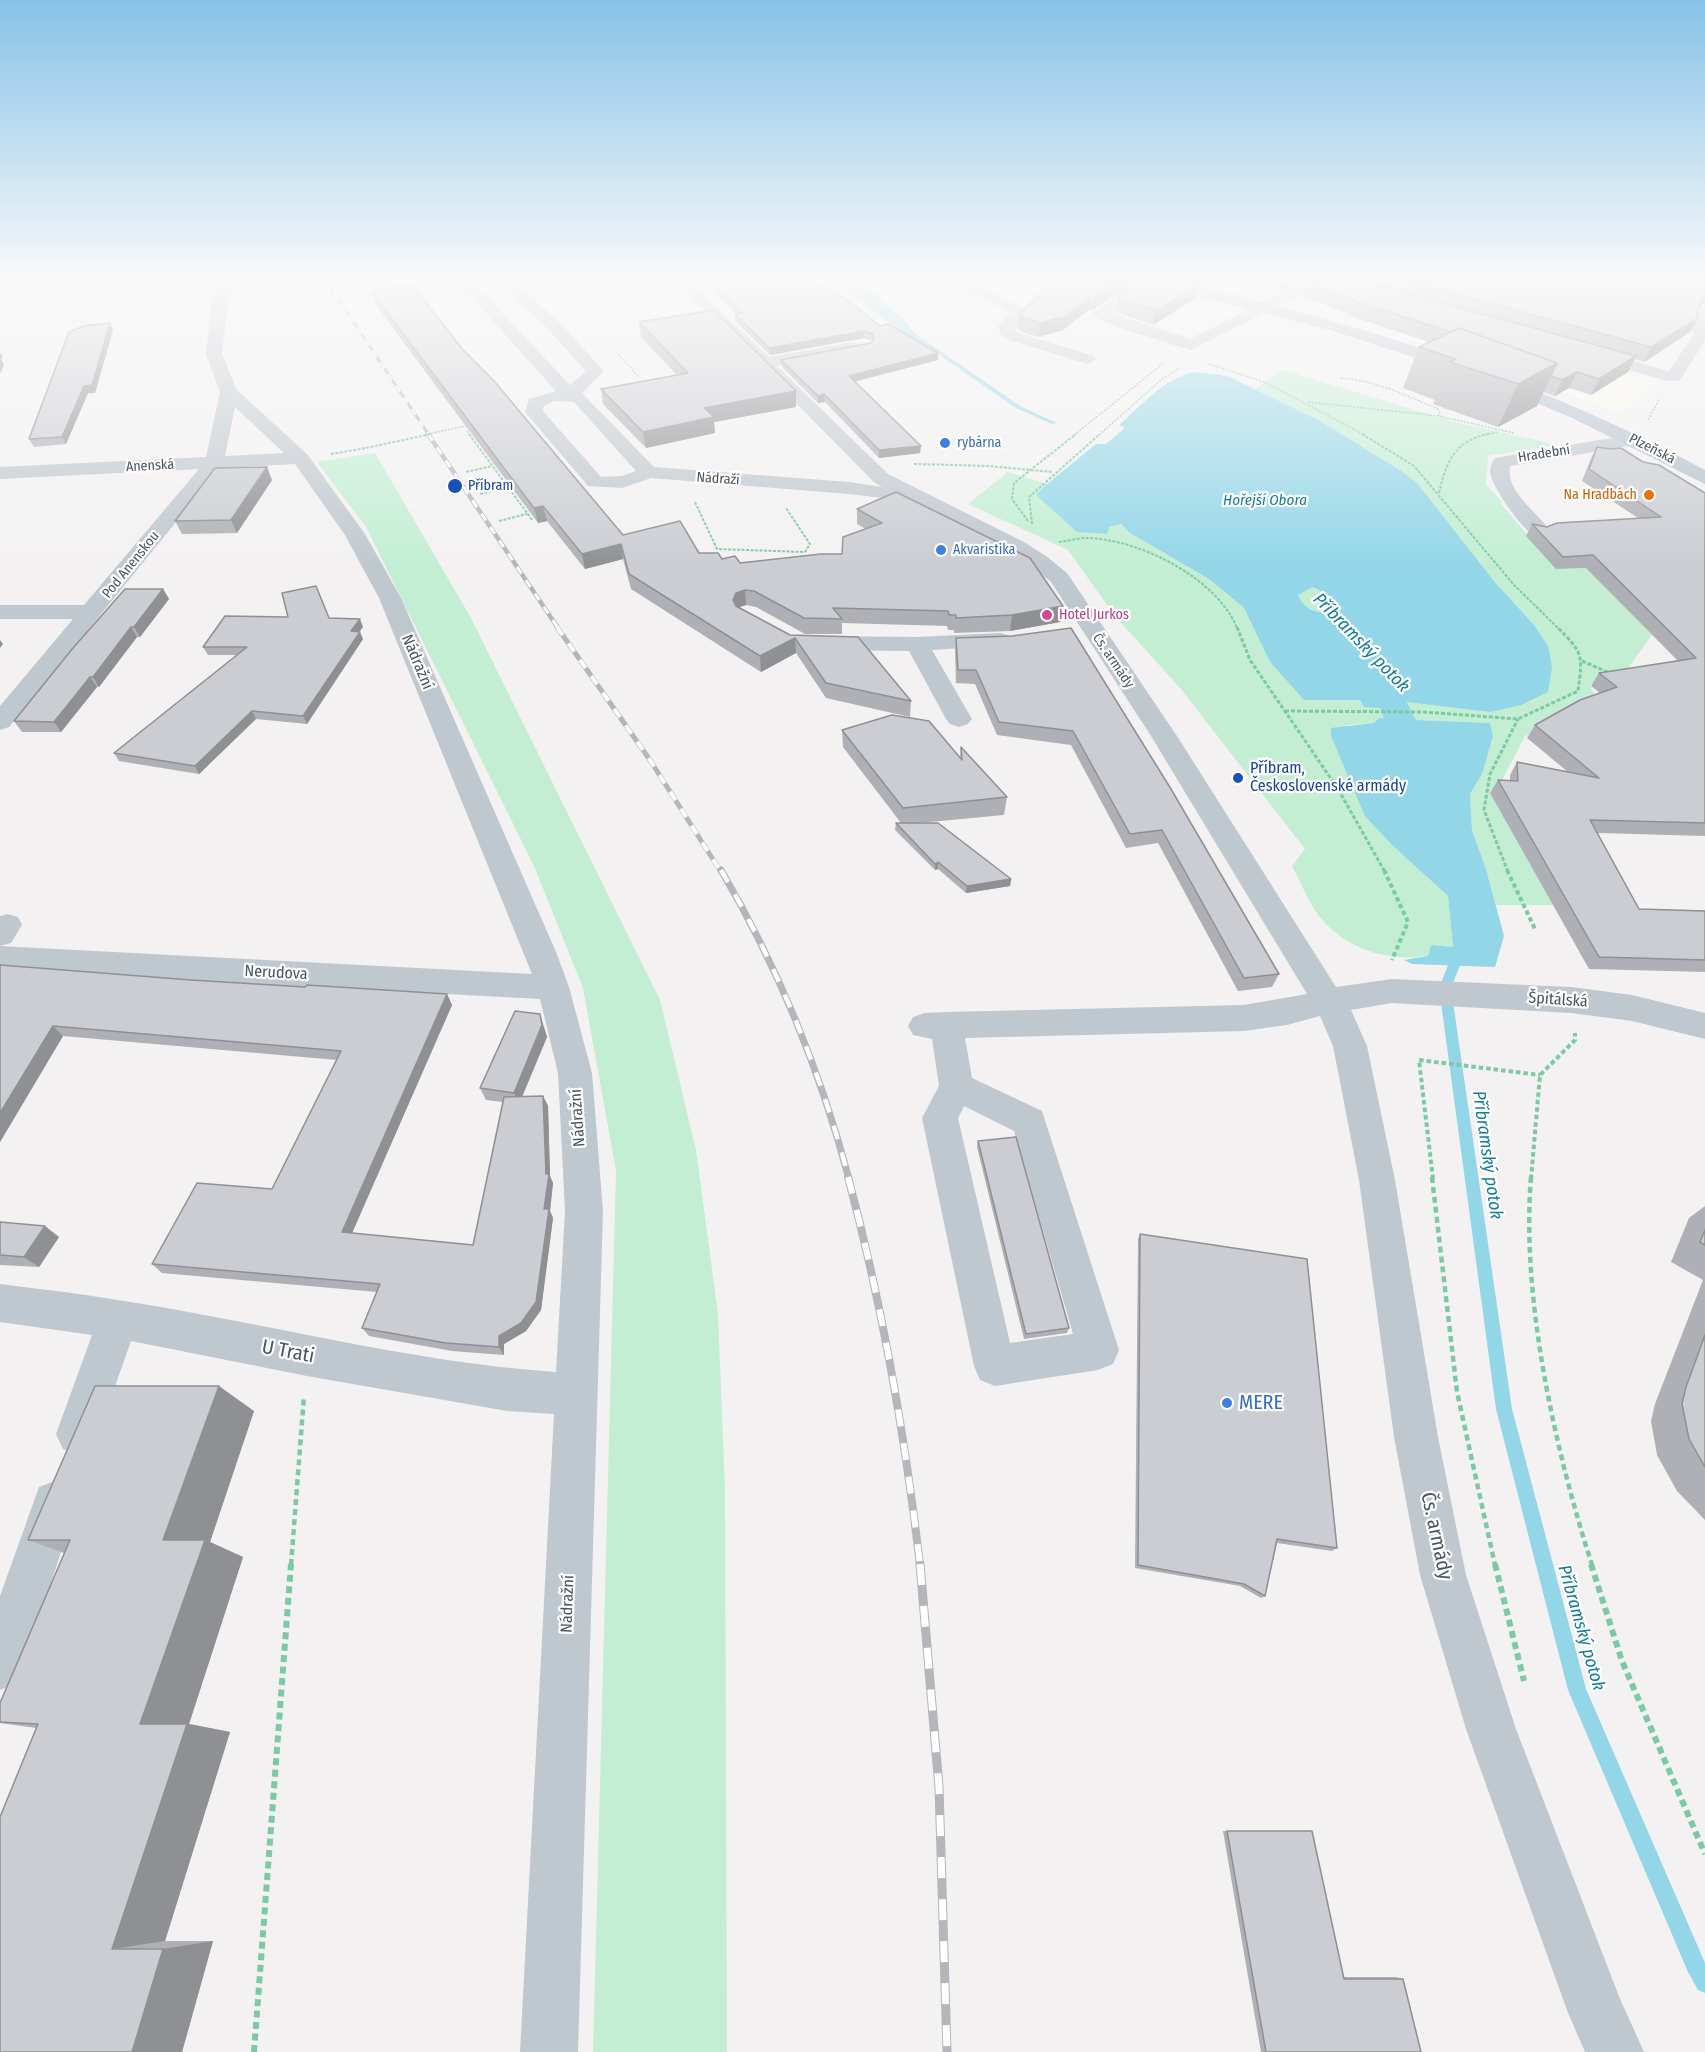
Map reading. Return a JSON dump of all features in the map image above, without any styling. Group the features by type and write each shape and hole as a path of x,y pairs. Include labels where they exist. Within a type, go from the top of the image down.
{"main road":[{"name":"Plzeňská","path":"1488,377 1551,401 1634,440 1705,478"}],"street":[{"name":"Nádražní","path":"223,377 229,392 313,457 390,598 540,952 553,987 574,1073 584,1211 549,2052"},
{"path":"551,377 569,396 579,397 585,402 648,472"},
{"path":"569,396 590,377"},
{"name":"Čs. armády","path":"779,377 881,478 918,499 1028,552 1059,578 1080,630 1164,736 1330,1001 1350,1046 1377,1180 1416,1437 1443,1575 1491,1729 1597,2013 1615,2052"},
{"name":"Pod Anenskou","path":"0,722 214,463 229,392"},
{"name":"Nádraží","path":"569,396 543,398 535,403 533,408 595,482 615,484 636,479 648,472 868,490 918,499"},
{"name":"Hradební","path":"1540,531 1504,488 1498,476 1502,462 1634,440"},
{"name":"Nádraží","path":"788,483 842,472 853,462 855,453"},
{"name":"Anenská","path":"0,473 313,457"},
{"path":"0,612 92,612"},
{"path":"799,644 917,644 1021,638"},
{"path":"917,644 959,719"},
{"name":"Nerudova","path":"0,958 553,987"},
{"name":"Špitálská","path":"1330,1001 1392,991 1571,1000 1632,1008 1705,1026"},
{"path":"956,1086 1029,1122 1098,1350 995,1366 940,1118 956,1086 936,1026 1244,1018 1287,1012 1330,1001"},
{"name":"U Trati","path":"0,1302 118,1318 307,1356 507,1390 577,1395"},
{"path":"0,1666 118,1318"}],"path":[{"path":"1147,377 1014,483 1010,493 1013,503 1033,527 1029,497 1054,472 1166,377"},
{"path":"1249,377 1305,402 1390,449 1414,466 1514,585 1578,647 1582,661 1578,691 1518,719 1424,712 1285,711"},
{"path":"1341,378 1359,378 1399,391 1438,409 1440,413 1438,416"},
{"path":"1305,402 1438,416 1503,431 1464,440 1452,452 1442,474 1439,494"},
{"path":"313,457 366,448 479,423"},
{"path":"467,431 533,521"},
{"path":"914,464 1054,472"},
{"path":"465,472 492,466"},
{"path":"480,494 508,487"},
{"path":"691,494 713,544 717,549 727,551 805,552 810,544 786,508"},
{"path":"499,521 527,514"},
{"path":"1053,543 1086,538 1122,543 1160,557 1194,578 1233,618 1250,660 1338,789 1395,890 1408,922 1390,965"},
{"path":"1582,661 1612,674"},
{"path":"1518,719 1490,774 1484,810 1497,848 1535,929"},
{"path":"1571,1000 1575,1040 1540,1076 1530,1195 1532,1272 1539,1339 1553,1415 1581,1532 1622,1661 1705,1854"},
{"path":"1524,1683 1490,1546 1457,1392 1419,1060 1540,1076"},
{"path":"254,2052 307,1356"}],"shaded area":[{"path":"1517,377 1641,377 1655,381 1620,413"}],"green space":[{"path":"1273,377 1305,377 1455,422 1558,445 1488,456 1486,485 1557,569 1590,568 1652,635 1628,668 1607,675 1590,685 1595,696 1545,728 1525,736 1497,790 1560,905 1496,905 1472,830 1470,794 1482,774 1490,723 1416,720 1407,701 1490,712 1534,625 1400,470 1320,421 1255,389"},
{"path":"375,453 471,618 660,1000 696,1150 718,1314 725,1490 727,2052 593,2052 616,1171 583,988 534,866 366,527 317,462"},
{"path":"1008,472 1047,484 1037,496 1109,527 1120,524 1130,533 1209,579 1244,608 1270,662 1304,700 1361,700 1380,708 1384,718 1374,723 1347,725 1393,846 1448,896 1453,947 1431,945 1428,956 1383,955 1354,945 1341,937 1319,916 1311,905 1292,866 1305,849 1181,689 1115,616 1068,550 968,504"},
{"path":"1313,587 1330,596 1332,612 1312,610 1304,604 1298,595"}],"water":[{"name":"Hořejší Obora","path":"1181,377 1230,377 1320,421 1400,470 1418,484 1493,580 1534,625 1548,646 1552,667 1548,692 1521,705 1490,712 1407,702 1416,720 1490,723 1493,736 1482,774 1470,794 1472,830 1486,869 1504,936 1495,967 1412,964 1404,960 1428,956 1431,945 1453,947 1448,896 1393,846 1365,816 1331,736 1331,728 1374,723 1379,718 1384,718 1380,708 1364,707 1360,700 1304,700 1270,662 1244,608 1209,579 1130,533 1121,524 1109,527 1107,534 1077,532 1036,495 1096,444 1106,444 1125,428 1119,425 1155,392","holes":["1313,587 1330,596 1332,612 1312,610 1298,595"]}],"building":[{"path":"52,377 94,377 92,385 84,386 62,437 29,439"},
{"path":"435,377 490,377 623,535 680,521 699,553 718,553 722,559 735,556 740,563 821,554 842,554 843,537 882,523 857,509 896,492 1030,558 1063,606 1012,615 956,618 956,615 949,615 948,611 833,608 842,619 804,618 754,591 745,590 736,593 733,600 736,606 790,635 858,637 911,701 826,683 795,638 760,656 629,574 621,544 582,554 543,506 534,508"},
{"path":"668,377 782,377 796,391 704,408 714,417 643,432 601,389"},
{"path":"798,377 850,377 921,446 879,450 824,394 818,396"},
{"path":"1496,377 1531,377 1518,384"},
{"path":"1553,377 1568,377 1562,380"},
{"path":"1597,447 1621,448 1643,462 1659,465 1705,493 1705,823 1590,820 1639,909 1705,911 1705,960 1599,957 1498,780 1518,781 1517,762 1599,778 1535,725 1580,700 1617,687 1599,673 1696,658 1593,555 1563,557 1532,524 1547,527 1557,523 1661,517 1589,469"},
{"path":"267,467 231,520 175,521 215,468"},
{"path":"316,586 329,618 360,619 351,631 360,632 303,716 252,711 195,766 114,753 247,647 203,647 225,616 288,617 282,593"},
{"path":"125,589 163,589 54,722 14,721 73,648"},
{"path":"1071,628 1171,789 1279,974 1244,978 1162,830 1130,834 1073,731 999,722 976,670 958,670 956,638 1012,636"},
{"path":"892,715 929,721 962,760 961,747 1007,797 903,808 842,730"},
{"path":"896,823 938,823 1011,879 967,886 938,862 935,864"},
{"path":"0,965 191,980 447,994 342,1232 473,1245 504,1097 543,1096 546,1174 549,1174 544,1209 549,1209 536,1302 521,1323 499,1336 499,1347 446,1343 362,1328 380,1284 152,1264 197,1183 272,1189 341,1051 53,1026 0,1113"},
{"path":"515,1011 540,1014 542,1025 514,1093 480,1088"},
{"path":"1016,1137 1069,1328 1026,1334 978,1141"},
{"path":"0,1222 45,1226 24,1257 0,1255"},
{"path":"1705,1230 1705,1245 1700,1242"},
{"name":"MERE","path":"1140,1234 1307,1259 1337,1548 1277,1539 1265,1596 1244,1584 1138,1565"},
{"path":"1705,1335 1705,1467 1689,1439 1682,1404"},
{"path":"95,1386 219,1386 163,1540 205,1540 140,1724 187,1724 112,1949 163,1949 132,2052 0,2052 0,1817 38,1724 0,1722 0,1703 70,1540 28,1540"},
{"path":"1227,1831 1312,1831 1344,1979 1403,1979 1421,2052 1266,2052"}],"waterway":[{"name":"Příbramský potok","path":"974,377 1018,407 1054,423"},
{"name":"Příbramský potok","path":"1460,950 1445,988 1504,1409 1577,1690 1695,1965 1705,1983"}],"railway":[{"path":"390,377 429,435"},
{"path":"428,434 558,628"},
{"path":"557,627 650,760 721,872"},
{"path":"721,870 761,944 796,1020 825,1098 849,1179"},
{"path":"848,1177 882,1321 907,1467 920,1565"},
{"path":"920,1564 939,1787 947,2052"}],"place":[{"name":"rybárna","path":"945,443"},
{"name":"Příbram","path":"455,486"},
{"name":"Na Hradbách","path":"1649,495"},
{"name":"Akvaristika","path":"941,550"},
{"name":"Hotel Jurkos","path":"1047,615"},
{"name":"Příbram, Československé armády","path":"1238,778"},
{"name":"MERE","path":"1227,1403"}]}
